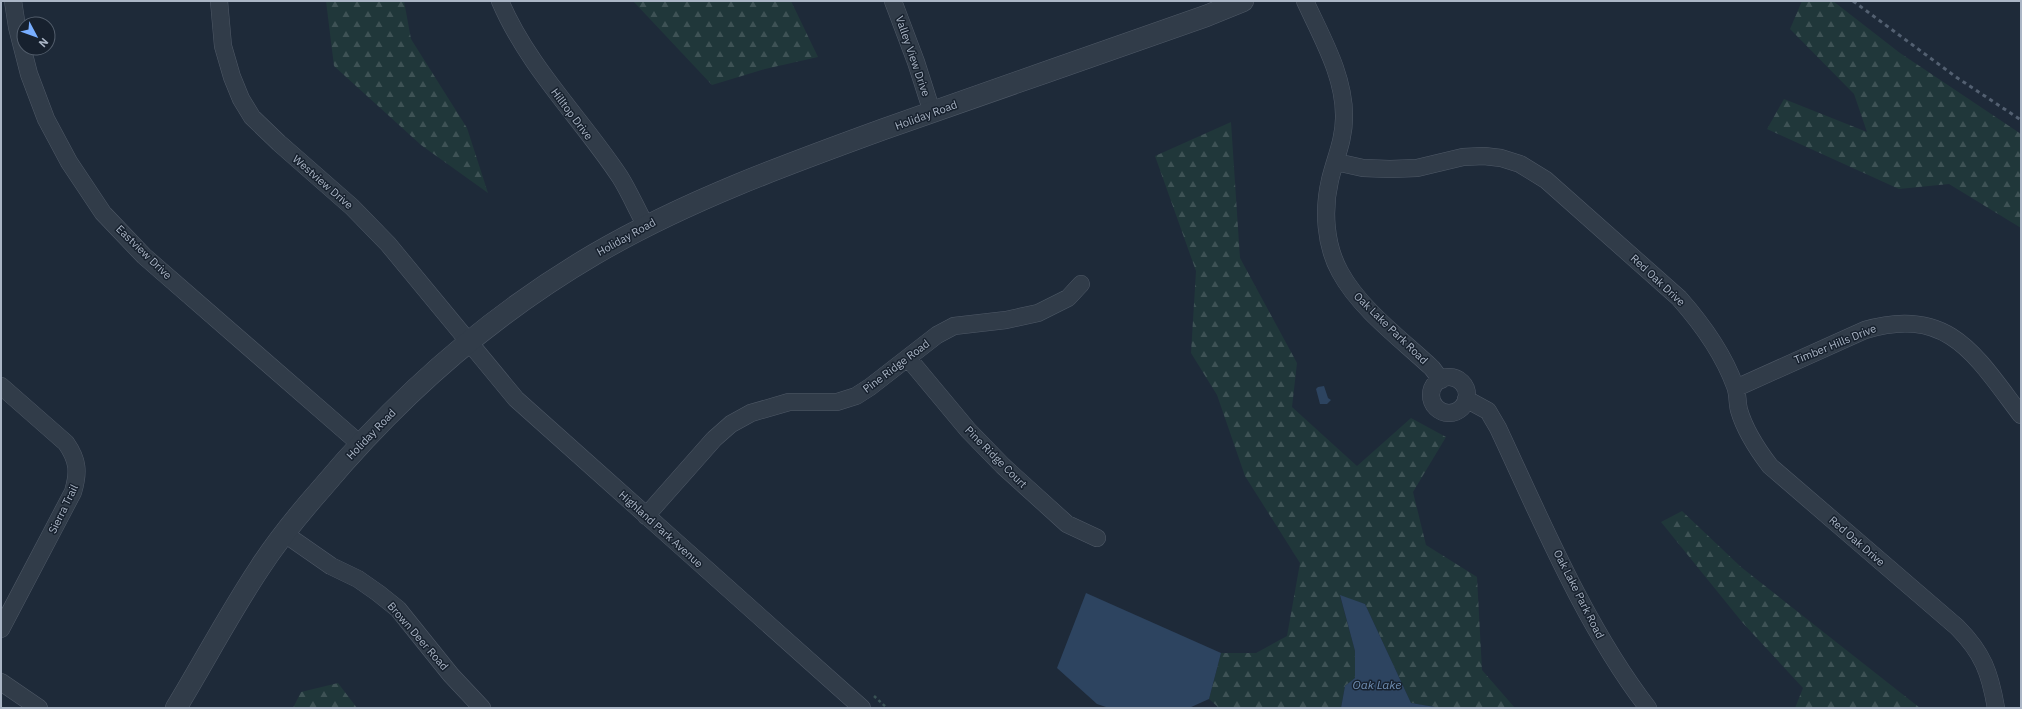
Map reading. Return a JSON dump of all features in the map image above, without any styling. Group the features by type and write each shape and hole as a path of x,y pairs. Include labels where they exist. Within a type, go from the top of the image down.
{"street":[{"name":"Eastview Drive","path":"13,1 17,27 29,74 46,119 69,162 104,213 144,256 360,444"},
{"name":"Westview Drive","path":"219,1 223,46 232,77 241,99 252,117 279,143 352,207 388,244 469,342"},
{"name":"Hilltop Drive","path":"500,1 508,20 530,56 620,178 646,226"},
{"name":"Valley View Drive","path":"893,1 916,62 932,112"},
{"name":"Holiday Road","path":"176,708 260,568 285,534 360,444 409,395 469,342 556,278 676,210 771,170 1206,16 1243,1"},
{"name":"Oak Lake Park Road","path":"1305,1 1337,72 1342,94 1344,117 1343,135 1330,180 1327,203 1327,226 1331,249 1340,271 1363,304 1432,368 1441,380"},
{"name":"Red Oak Drive","path":"1336,162 1363,168 1390,170 1417,168 1463,157 1484,156 1501,158 1514,162 1535,172 1679,298 1698,319 1716,346 1736,388 1739,410 1747,431 1756,448 1770,466 1957,627 1972,642 1985,664 1991,680 1996,708"},
{"name":"Pine Ridge Road","path":"646,516 714,439 732,424 751,413 789,402 837,402 856,396 938,335 954,326 1006,320 1038,313 1068,298 1082,284"},
{"name":"Timber Hills Drive","path":"1736,388 1865,330 1884,324 1904,323 1925,325 1944,332 1961,342 1976,356 2021,415"},
{"name":"Highland Park Avenue","path":"469,342 516,399 862,708"},
{"name":"Pine Ridge Court","path":"908,358 968,430 1003,466 1067,524 1097,538"},
{"path":"1449,377 1460,381 1466,391 1466,399 1462,407 1452,412 1441,411 1437,408 1432,398 1432,392 1434,386 1441,380 1449,377"},
{"name":"Sierra Trail","path":"1,386 66,443 74,454 78,476 73,492 1,629"},
{"name":"Oak Lake Park Road","path":"1466,399 1488,411 1498,428 1571,580 1596,628 1633,689 1648,708"},
{"name":"Brown Deer Road","path":"285,534 331,566 358,579 398,609 451,675 482,708"},
{"path":"1,682 39,708"}],"green space":[{"path":"326,1 404,1 411,39 467,128 488,193 421,145 334,66"},
{"path":"633,1 791,1 818,57 765,69 712,85"},
{"path":"1802,1 1833,1 1900,53 2021,134 2021,228 1949,184 1899,189 1767,129 1784,99 1867,132 1854,94 1790,29"},
{"path":"1231,122 1240,258 1297,363 1292,407 1357,466 1411,418 1446,437 1413,492 1426,545 1477,577 1482,670 1515,708 1441,708 1411,703 1365,604 1340,596 1355,651 1355,678 1345,686 1341,708 1219,708 1209,699 1221,653 1256,653 1287,636 1300,563 1245,476 1217,395 1191,353 1196,271 1155,156"},
{"path":"1682,511 1741,567 1920,708 1795,708 1803,688 1742,622 1661,522"},
{"path":"338,683 357,708 293,708 301,692"}],"water":[{"path":"1324,386 1328,398 1331,400 1327,404 1320,404 1316,389"},
{"path":"1086,593 1221,653 1209,699 1189,708 1109,708 1097,704 1057,668"},
{"name":"Oak Lake","path":"1340,595 1365,604 1411,703 1441,708 1341,708 1345,686 1355,678 1355,651"}],"railway":[{"path":"1853,1 1956,77 2021,120"}]}
